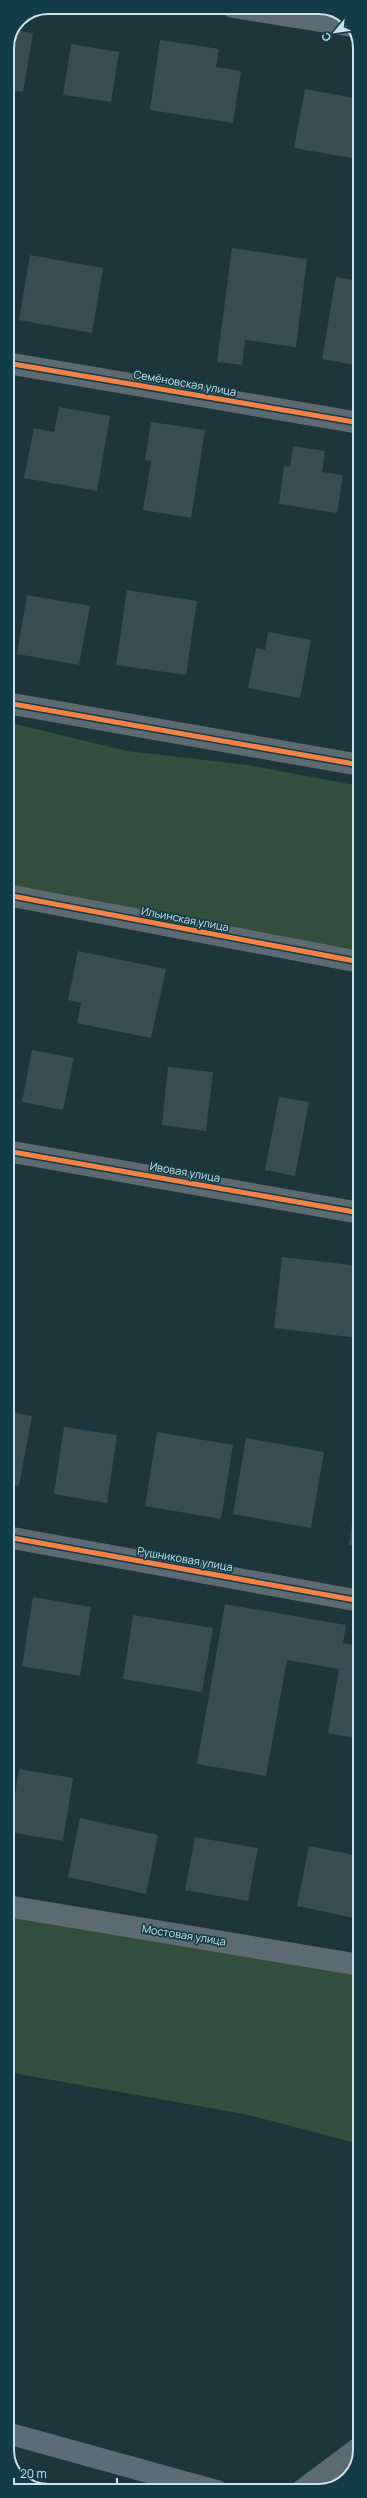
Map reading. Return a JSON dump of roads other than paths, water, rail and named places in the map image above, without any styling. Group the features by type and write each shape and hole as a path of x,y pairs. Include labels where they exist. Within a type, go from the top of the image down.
{"street":[{"path":"277,14 344,25"},
{"name":"Семёновская улица","path":"14,364 353,422"},
{"path":"14,704 353,764"},
{"name":"Ильинская улица","path":"14,896 353,961"},
{"name":"Ивовая улица","path":"14,1152 353,1212"},
{"name":"Рушниковая улица","path":"14,1538 353,1600"},
{"name":"Мостовая улица","path":"14,1907 353,1963"},
{"path":"14,2435 192,2484"},
{"path":"310,2484 353,2452"}]}
